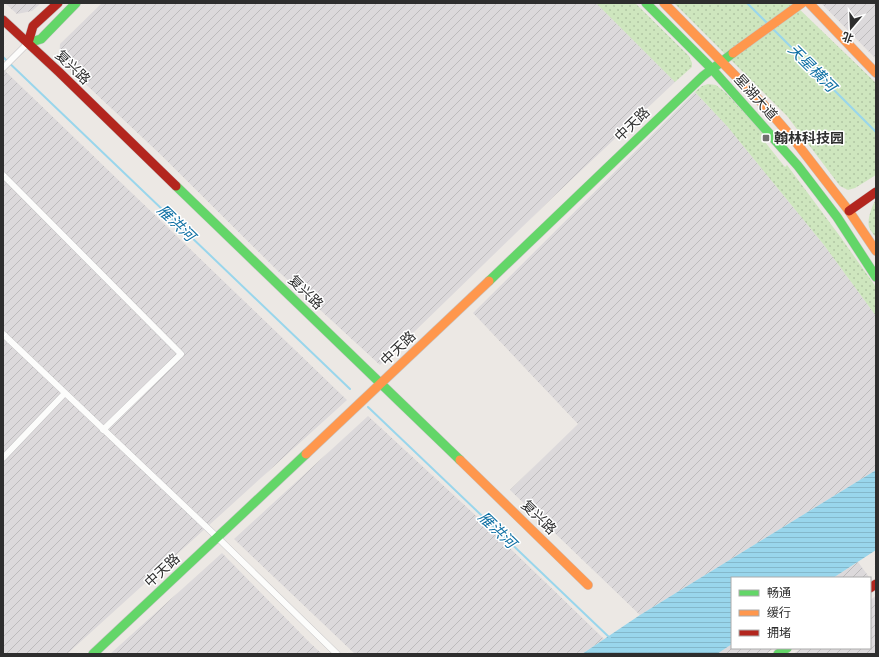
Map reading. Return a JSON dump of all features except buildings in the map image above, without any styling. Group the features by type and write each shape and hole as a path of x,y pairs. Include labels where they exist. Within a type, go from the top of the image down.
{"street":[{"path":"28,43 33,26 58,3"},
{"path":"3,68 28,43 41,38 76,3"},
{"name":"星湖大道","path":"646,3 712,69 798,166 837,216 876,277"},
{"name":"星湖大道","path":"664,3 763,104 795,141 849,211 876,251"},
{"name":"中天路","path":"94,654 381,384 703,76 720,61 802,3"},
{"path":"809,3 876,72"},
{"name":"复兴路","path":"3,20 588,585"},
{"path":"3,175 181,354 104,430"},
{"path":"849,211 876,192"},
{"path":"3,334 218,538 337,654"},
{"path":"3,458 65,393"}],"shaded area":[{"path":"5,3 41,3 32,11 17,14"},
{"path":"102,3 596,3 675,82 553,197 380,365 279,272 160,154 59,59 60,44"},
{"path":"876,3 876,59 822,4"},
{"path":"3,69 347,400 67,654 3,654"},
{"path":"695,92 727,126 824,245 876,316 876,470 640,615 510,490 578,424 473,313"},
{"path":"368,416 486,525 604,639 582,654 355,654 234,539"},
{"path":"222,553 322,654 110,654"},
{"path":"858,562 869,577 835,577"},
{"path":"876,596 876,654 793,654 800,649 871,649 871,599"},
{"path":"731,645 731,649 773,649 766,654 717,654"}],"green space":[{"path":"596,3 635,3 689,56 692,67 675,82"},
{"path":"674,3 793,3 876,83 876,175 855,188 848,190 840,186 787,116"},
{"path":"708,84 716,85 726,93 768,139 765,142 785,167 787,165 839,235 876,287 876,316 824,245 727,126 695,92 702,86"},
{"path":"876,199 876,238 870,228 869,220 870,213"}],"water":[{"path":"876,470 876,550 835,577 731,577 731,645 717,654 582,654 640,615"}],"waterway":[{"name":"天星横河","path":"747,3 768,24"},
{"name":"天星横河","path":"772,28 876,132"},
{"name":"雁洪河","path":"3,57 350,389"},
{"name":"雁洪河","path":"368,407 610,638"}],"traffic: fast":[{"path":"28,43 41,39 76,3"},
{"path":"646,3 712,69 798,166 837,217 876,277"},
{"path":"489,281 703,76 733,53"},
{"path":"176,186 460,460"},
{"path":"93,654 306,454"},
{"path":"778,654 786,649"}],"traffic: slow":[{"path":"664,3 763,104 795,141 849,211 876,251"},
{"path":"733,53 802,3"},
{"path":"809,3 876,73"},
{"path":"306,454 489,281"},
{"path":"460,460 588,585"}],"traffic: jam":[{"path":"28,43 33,26 58,3"},
{"path":"3,20 59,72 176,186"},
{"path":"849,211 876,192"},
{"path":"871,587 876,584"}],"place":[{"name":"翰林科技园","path":"766,138"}]}
